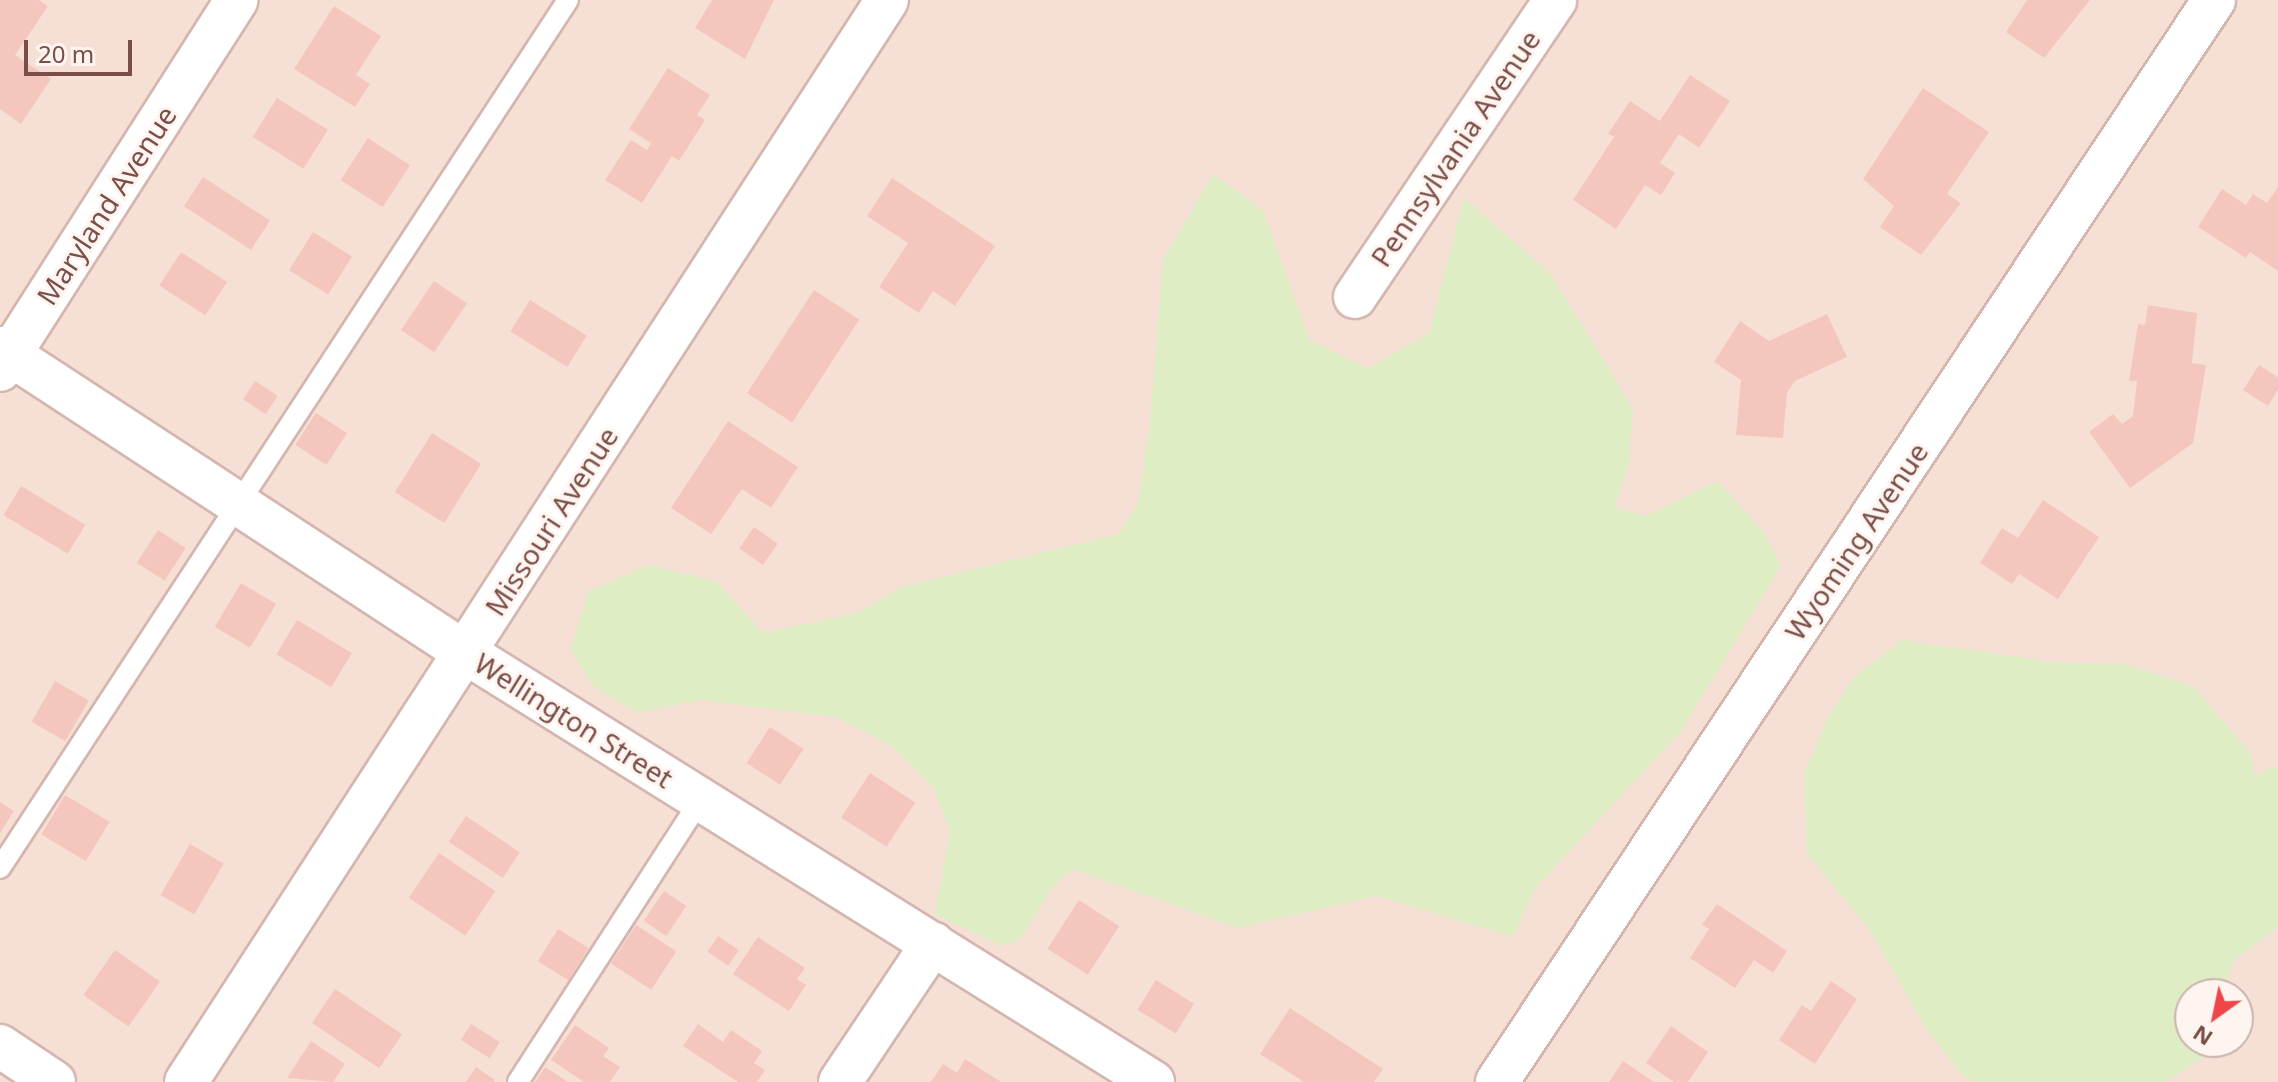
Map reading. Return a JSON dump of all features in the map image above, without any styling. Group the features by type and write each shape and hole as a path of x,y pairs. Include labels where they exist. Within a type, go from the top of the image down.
{"street":[{"name":"Maryland Avenue","path":"4,357 237,0"},
{"name":"Missouri Avenue","path":"186,1082 887,0"},
{"name":"Pennsylvania Avenue","path":"1355,297 1555,0"},
{"name":"Wyoming Avenue","path":"1497,1082 2214,0"},
{"name":"Wellington Street","path":"4,357 240,504 466,653 1153,1082"},
{"path":"840,1082 933,943"},
{"path":"0,1046 54,1082"}],"lane":[{"path":"0,868 568,0"},
{"path":"518,1082 701,799"}],"shaded area":[{"path":"0,0 2278,0 2278,1082 0,1082"}],"green space":[{"path":"1213,174 1263,210 1310,340 1368,368 1429,333 1464,198 1550,273 1633,408 1629,463 1615,507 1645,516 1718,481 1765,534 1781,566 1680,733 1536,887 1513,937 1377,896 1238,928 1072,869 1050,891 1020,940 1001,946 935,914 950,832 934,789 890,745 836,717 700,700 638,713 594,687 570,650 589,591 648,565 716,581 763,633 858,613 901,587 1119,534 1138,502 1150,425 1163,260"},
{"path":"1902,640 2055,662 2126,664 2193,686 2250,752 2255,775 2278,765 2278,927 2234,960 2228,978 2174,978 2174,1058 2202,1058 2166,1082 1974,1082 1962,1075 1925,1027 1870,930 1807,854 1804,773 1829,715 1853,678"}],"building":[{"path":"0,0 39,0 48,6 15,55 51,79 21,124 0,109"},
{"path":"712,0 774,0 745,59 695,28"},
{"path":"2027,0 2090,0 2044,58 2006,32"},
{"path":"334,6 381,36 356,75 370,84 355,107 294,69"},
{"path":"668,68 710,95 697,115 705,120 679,161 672,156 642,203 605,180 631,140 647,150 651,143 629,129"},
{"path":"1690,75 1730,101 1699,148 1679,134 1660,163 1675,173 1661,195 1645,185 1616,229 1573,200 1614,137 1608,134 1630,101 1660,121"},
{"path":"1923,88 1989,132 1947,194 1961,203 1921,255 1880,227 1894,206 1863,179"},
{"path":"277,98 328,130 304,169 253,137"},
{"path":"368,138 410,165 383,207 341,180"},
{"path":"203,177 270,221 251,250 184,206"},
{"path":"892,178 995,246 955,306 933,291 919,313 879,287 908,243 867,216"},
{"path":"2278,187 2278,271 2250,252 2246,258 2198,227 2222,189 2246,205 2253,194 2267,203"},
{"path":"313,232 352,256 328,295 289,270"},
{"path":"181,252 227,282 205,316 159,286"},
{"path":"434,281 467,303 434,352 401,330"},
{"path":"814,290 859,319 792,423 747,393"},
{"path":"530,300 587,336 567,367 510,331"},
{"path":"2148,305 2197,313 2192,363 2206,365 2193,443 2130,488 2089,432 2113,414 2122,424 2133,416 2137,381 2129,381 2138,324 2145,325"},
{"path":"1827,314 1847,357 1795,381 1787,393 1783,438 1736,435 1741,380 1714,362 1740,321 1769,341"},
{"path":"2259,365 2278,377 2278,390 2268,406 2243,390"},
{"path":"255,381 278,396 266,414 243,399"},
{"path":"316,413 347,433 326,465 295,445"},
{"path":"728,421 798,467 771,508 742,489 711,534 671,508"},
{"path":"432,433 481,464 444,523 395,492"},
{"path":"21,486 85,525 68,554 3,515"},
{"path":"2043,500 2099,537 2058,599 2019,574 2012,584 1980,563 2002,528 2018,538"},
{"path":"754,527 778,544 763,565 739,548"},
{"path":"158,530 186,548 164,581 137,563"},
{"path":"241,583 276,604 250,648 215,627"},
{"path":"297,620 352,653 331,687 276,654"},
{"path":"55,681 89,700 65,741 32,722"},
{"path":"770,727 804,749 780,785 747,763"},
{"path":"870,773 915,802 886,847 841,817"},
{"path":"65,795 110,822 86,861 41,834"},
{"path":"0,802 14,811 0,833"},
{"path":"466,816 520,852 503,878 449,842"},
{"path":"190,844 224,864 194,915 160,895"},
{"path":"439,853 495,891 465,936 409,898"},
{"path":"664,891 686,906 666,936 644,921"},
{"path":"1079,900 1119,926 1088,975 1047,949"},
{"path":"1717,904 1787,951 1773,973 1754,960 1735,988 1690,958 1709,929 1702,925"},
{"path":"636,925 676,951 651,990 611,964"},
{"path":"558,929 589,948 568,980 538,961"},
{"path":"718,936 739,950 728,966 707,952"},
{"path":"758,937 805,968 797,979 806,985 789,1011 733,974"},
{"path":"115,950 160,982 129,1027 83,995"},
{"path":"1156,980 1194,1004 1176,1034 1137,1010"},
{"path":"1831,981 1857,999 1815,1064 1779,1040 1802,1005 1811,1011"},
{"path":"335,989 402,1034 379,1068 312,1023"},
{"path":"1290,1008 1383,1069 1374,1082 1304,1082 1260,1054"},
{"path":"471,1024 500,1042 490,1058 461,1040"},
{"path":"698,1024 723,1042 731,1030 762,1051 754,1063 765,1070 757,1082 738,1082 683,1046"},
{"path":"575,1025 609,1048 603,1056 620,1067 610,1082 584,1082 551,1060"},
{"path":"1671,1026 1708,1052 1688,1082 1674,1082 1646,1063"},
{"path":"311,1041 345,1064 333,1082 287,1078"},
{"path":"965,1059 1001,1082 931,1082 943,1064 957,1073"},
{"path":"1623,1061 1654,1082 1609,1082"},
{"path":"476,1067 495,1080 494,1082 466,1082"},
{"path":"545,1067 568,1082 535,1082"}]}
